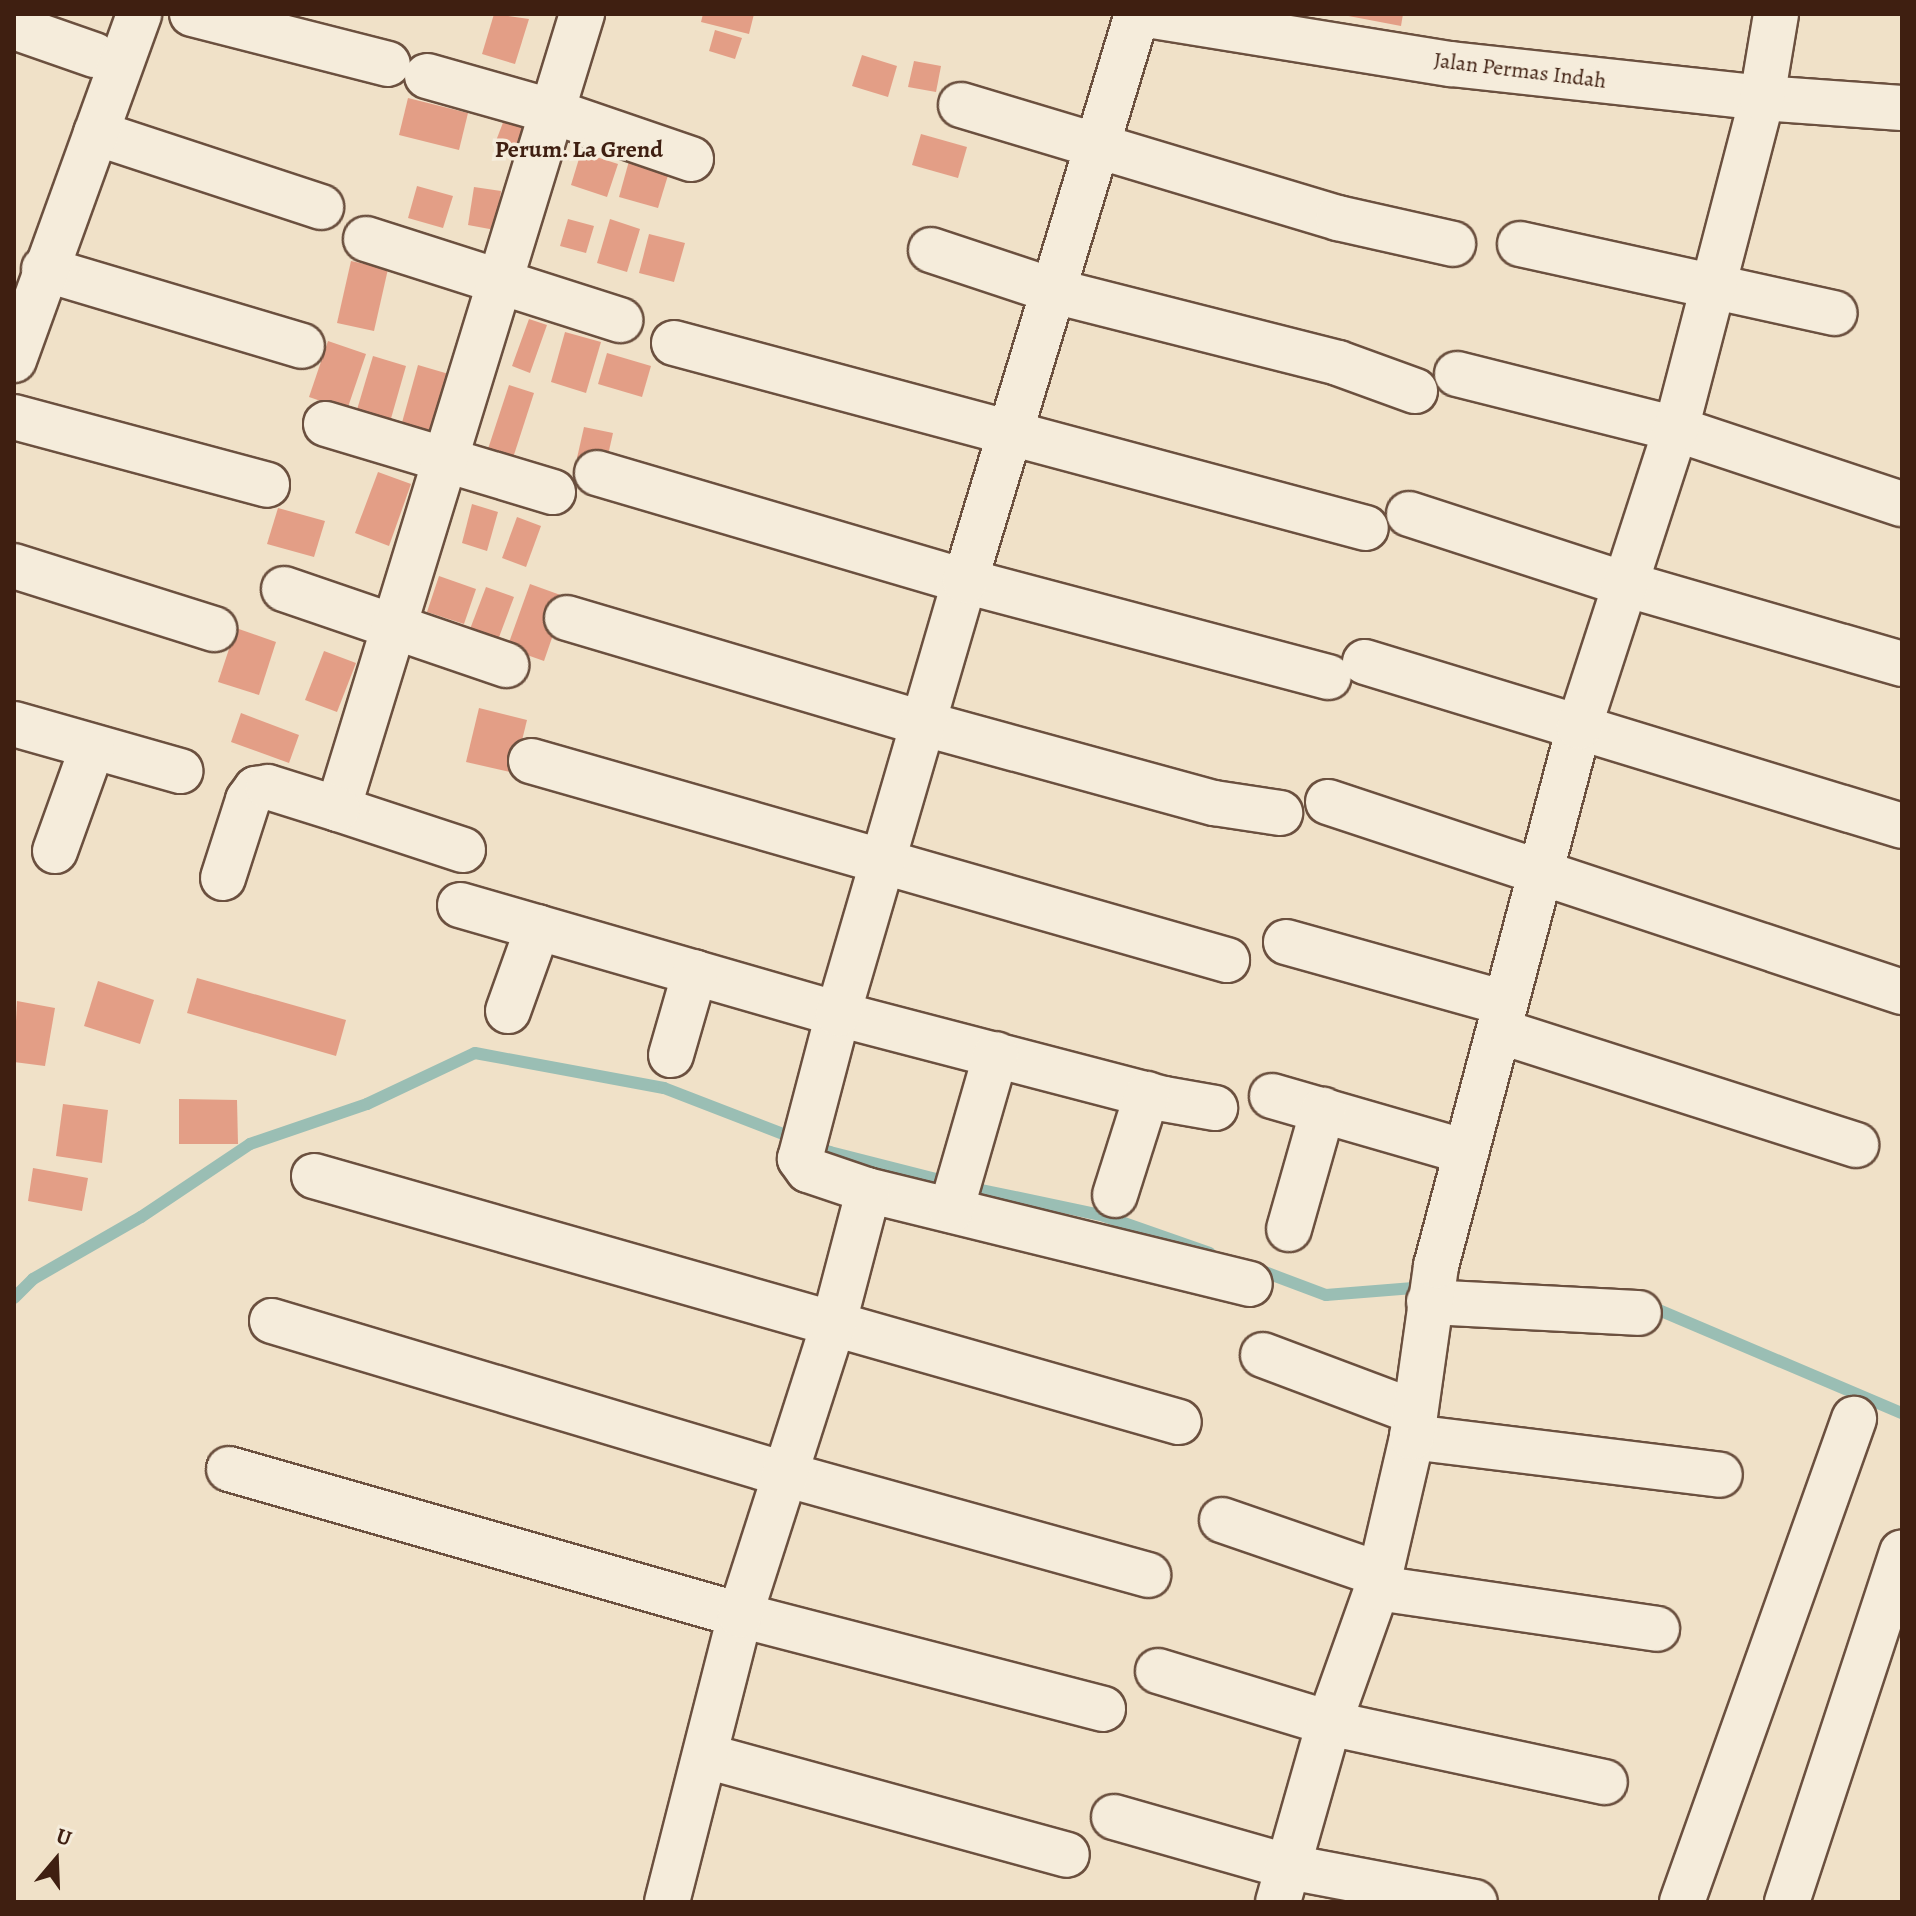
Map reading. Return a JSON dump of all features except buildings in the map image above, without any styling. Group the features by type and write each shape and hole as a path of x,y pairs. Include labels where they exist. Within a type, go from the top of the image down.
{"street":[{"path":"14,360 29,253 96,133 139,14"},
{"path":"192,14 551,111 691,159"},
{"path":"338,809 582,14"},
{"path":"1139,14 965,581 838,1014 806,1140 808,1170 867,1190 957,1187 1250,1284"},
{"name":"Jalan Permas Indah","path":"1139,14 1451,64 1762,98 1902,108"},
{"path":"1284,1884 1329,1723 1378,1581 1414,1425 1432,1284 1579,727 1676,429 1762,98 1776,14"},
{"path":"14,27 94,55"},
{"path":"961,105 1338,218 1453,244"},
{"path":"96,133 321,207"},
{"path":"366,239 620,320"},
{"path":"1520,244 1835,313"},
{"path":"931,250 1054,291 1338,363 1415,391"},
{"path":"29,253 302,346"},
{"path":"674,343 1366,528"},
{"path":"1457,374 1676,429 1899,494"},
{"path":"14,417 267,485"},
{"path":"326,424 553,492"},
{"path":"597,473 965,581 1347,669 1579,727 1902,826"},
{"path":"1409,514 1625,584 1902,664"},
{"path":"14,566 214,629"},
{"path":"284,589 393,629 506,665"},
{"path":"567,618 925,724 1214,803 1280,813"},
{"path":"14,724 180,771"},
{"path":"55,851 92,748"},
{"path":"531,761 1227,960"},
{"path":"223,878 248,800 256,789 268,787 463,850"},
{"path":"1328,802 1902,992"},
{"path":"460,905 838,1014 1147,1094 1215,1108"},
{"path":"508,1011 538,927"},
{"path":"1286,942 1856,1145"},
{"path":"671,1055 695,972"},
{"path":"957,1187 996,1054"},
{"path":"1115,1195 1147,1094"},
{"path":"1272,1096 1466,1152"},
{"path":"1289,1229 1323,1110"},
{"path":"314,1176 1179,1422"},
{"path":"667,1902 672,1870 706,1756 740,1615 833,1326 867,1190"},
{"path":"1432,1284 1639,1313"},
{"path":"272,1321 784,1474 1148,1575"},
{"path":"1263,1355 1414,1425 1720,1475"},
{"path":"1682,1902 1854,1419"},
{"path":"229,1469 740,1615 1103,1709"},
{"path":"1222,1520 1378,1581 1657,1629"},
{"path":"1787,1902 1902,1552"},
{"path":"1158,1671 1329,1723 1605,1782"},
{"path":"706,1756 1067,1855"},
{"path":"1114,1817 1284,1884 1475,1902"}],"waterway":[{"path":"14,1298 33,1279 141,1217 250,1144 367,1104 475,1053 664,1088 830,1152 967,1187 1101,1215 1210,1253"},
{"path":"1254,1268 1326,1295 1426,1287"},
{"path":"1647,1305 1902,1413"}],"district":[{"name":"Perum. La Grend","path":"579,150"}]}
